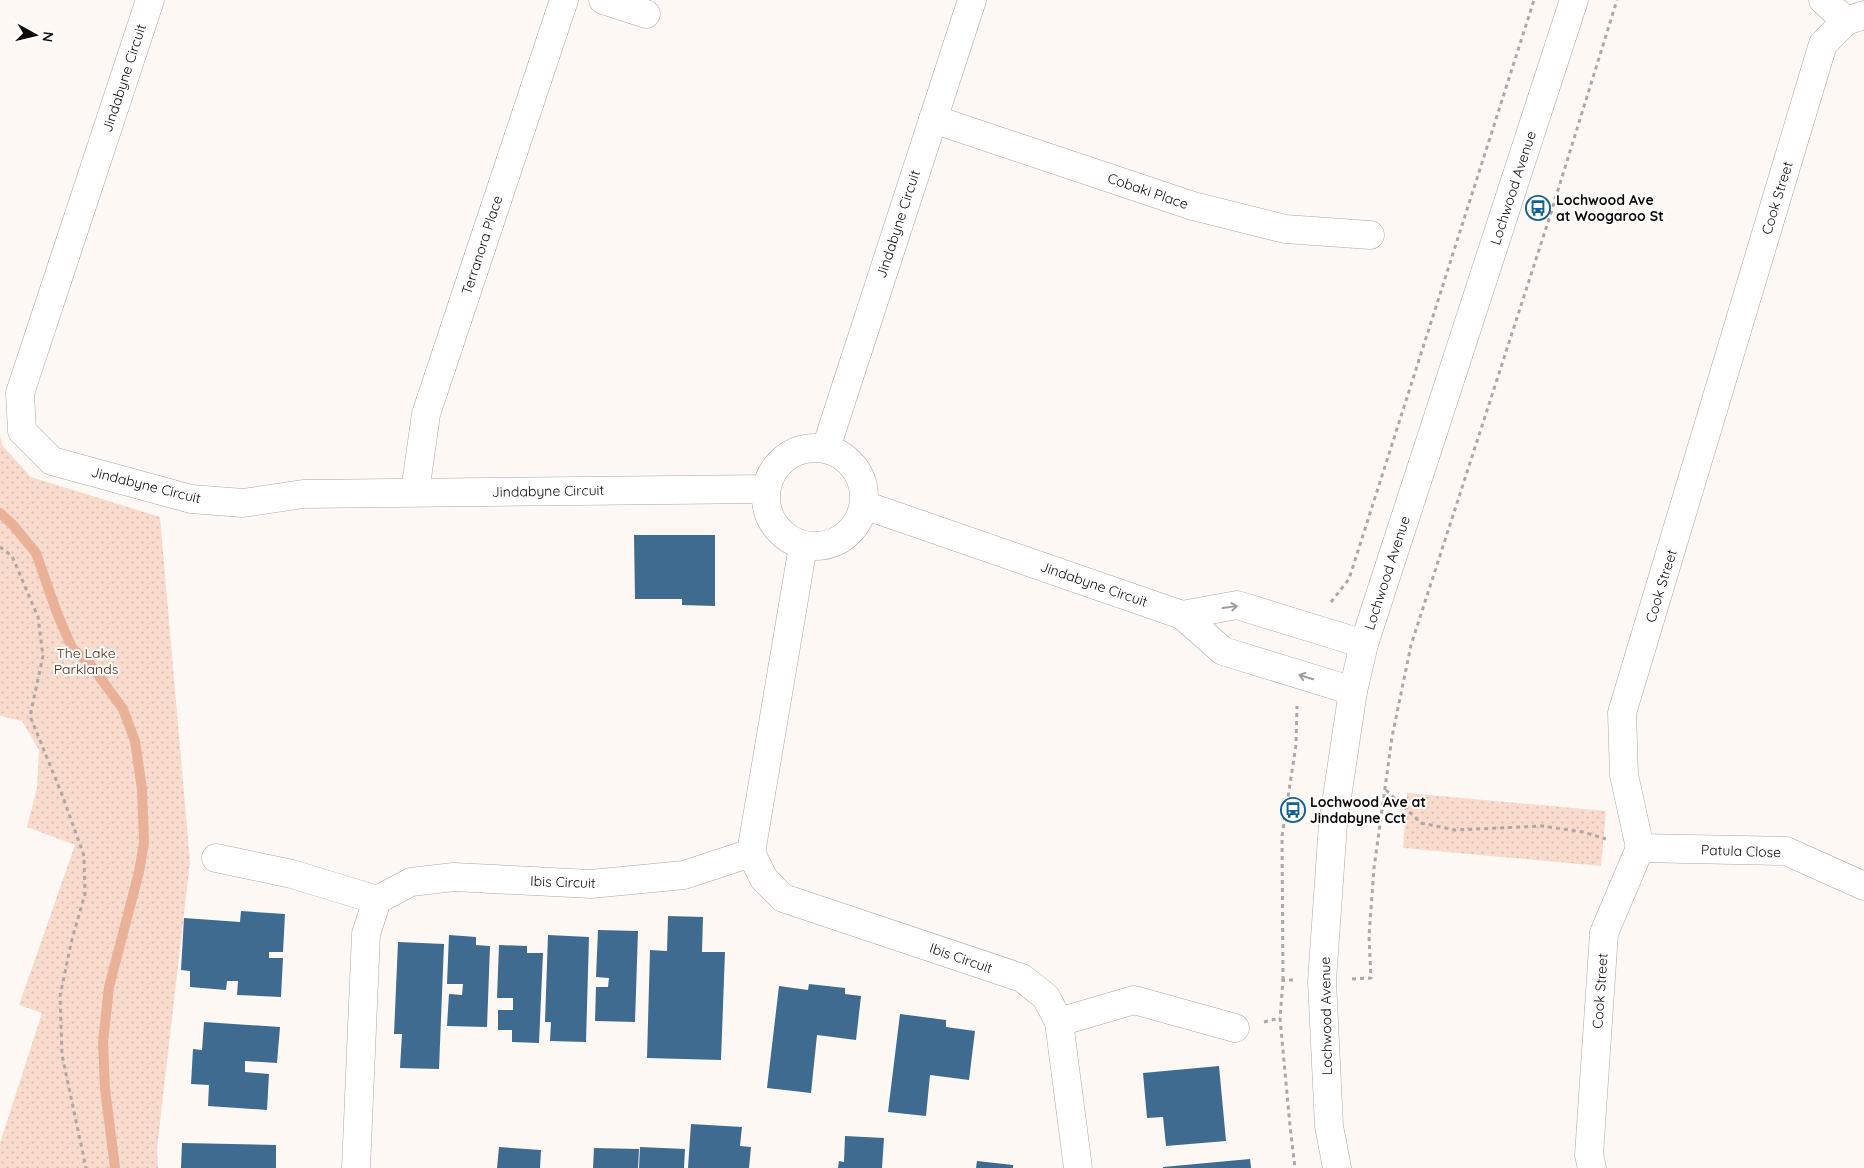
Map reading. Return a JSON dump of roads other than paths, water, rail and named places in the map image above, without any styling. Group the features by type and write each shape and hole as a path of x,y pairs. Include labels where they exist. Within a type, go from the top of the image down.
{"street":[{"name":"Jindabyne Circuit","path":"150,0 20,393 22,431 52,461 191,499 243,503 303,494 766,489"},
{"name":"Terranora Place","path":"414,492 426,414 564,0"},
{"path":"603,0 646,14"},
{"name":"Jindabyne Circuit","path":"826,448 972,0"},
{"name":"Lochwood Avenue","path":"1337,1168 1330,1126 1322,981 1332,824 1353,691 1364,644 1574,0"},
{"name":"Cook Street","path":"1592,1168 1589,1155 1604,933 1640,848 1624,775 1622,713 1823,44 1855,18 1823,0"},
{"name":"Cobaki Place","path":"933,119 1192,206 1285,229 1370,235"},
{"path":"805,448 826,448 843,455 856,469 864,486 864,505 856,524 842,539 823,546 803,546 786,538 773,525 766,508 766,489 772,470 787,456 805,448"},
{"name":"Jindabyne Circuit","path":"864,505 1182,615 1223,651 1353,691"},
{"path":"750,853 803,546"},
{"name":"Jindabyne Circuit","path":"1182,615 1237,605 1364,644"},
{"name":"Patula Close","path":"1640,848 1786,851 1864,886"},
{"name":"Ibis Circuit","path":"377,900 411,882 454,877 591,884 684,875 750,853 764,878 783,898 1022,978 1046,997 1059,1022 1078,1168"},
{"path":"216,858 292,874 377,900 366,934 356,1168"},
{"path":"1059,1022 1134,1000 1235,1028"}],"waterway":[{"path":"0,513 13,525 36,553 57,613 72,648 90,664 123,709 135,741 142,789 144,843 139,872 109,987 103,1042 105,1089 115,1168"}],"place":[{"name":"Lochwood Ave at Woogaroo St","path":"1538,208"},
{"name":"Lochwood Ave at Jindabyne Cct","path":"1293,810"}],"park label":[{"name":"The Lake Parklands","path":"86,662"}]}
